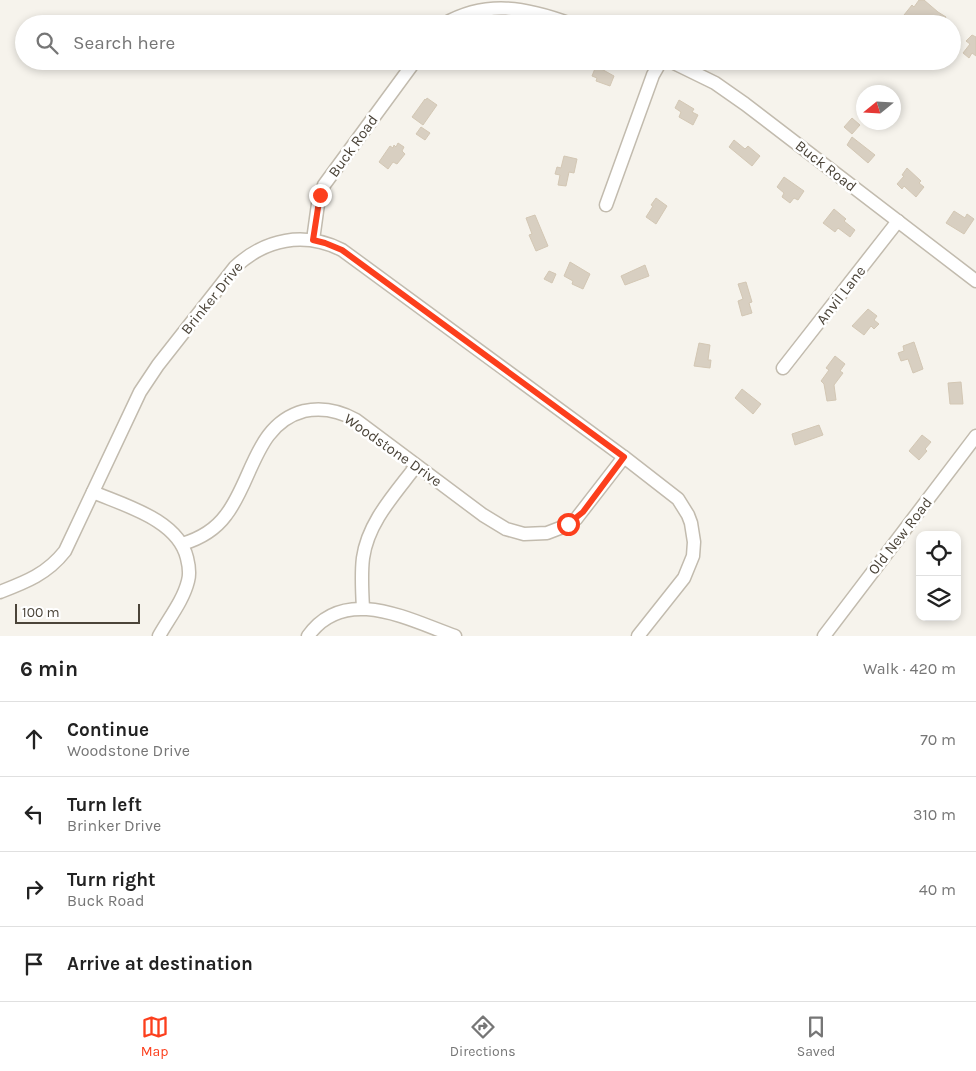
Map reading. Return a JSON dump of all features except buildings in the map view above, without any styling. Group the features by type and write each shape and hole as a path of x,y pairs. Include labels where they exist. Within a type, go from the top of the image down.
{"street":[{"path":"454,15 476,5 494,2 514,2 548,15"},
{"name":"Buck Road","path":"313,240 318,204 324,185 408,70"},
{"path":"606,205 656,70"},
{"name":"Buck Road","path":"688,70 715,83 746,104 976,281"},
{"name":"Anvil Lane","path":"783,368 898,221"},
{"name":"Brinker Drive","path":"0,592 41,574 58,560 70,541 131,409 145,384 235,267 265,246 289,240 313,240 342,250 624,457 678,499 688,515 694,542 693,556 684,578 638,636"},
{"name":"Woodstone Drive","path":"182,544 202,536 219,523 232,506 262,442 269,433 279,423 299,412 308,410 326,410 348,416 500,526 515,532 538,534 560,528 576,519 624,457"},
{"name":"Old New Road","path":"824,636 976,436"},
{"path":"363,608 363,559 369,533 416,466"},
{"path":"93,492 160,522 176,535 182,544 189,564 189,580 178,606 159,636"},
{"path":"308,636 318,624 330,616 339,612 363,608 383,610 455,636"}],"route":[{"path":"320,195 313,240 342,250 378,275 624,457 583,512 568,524"}]}
